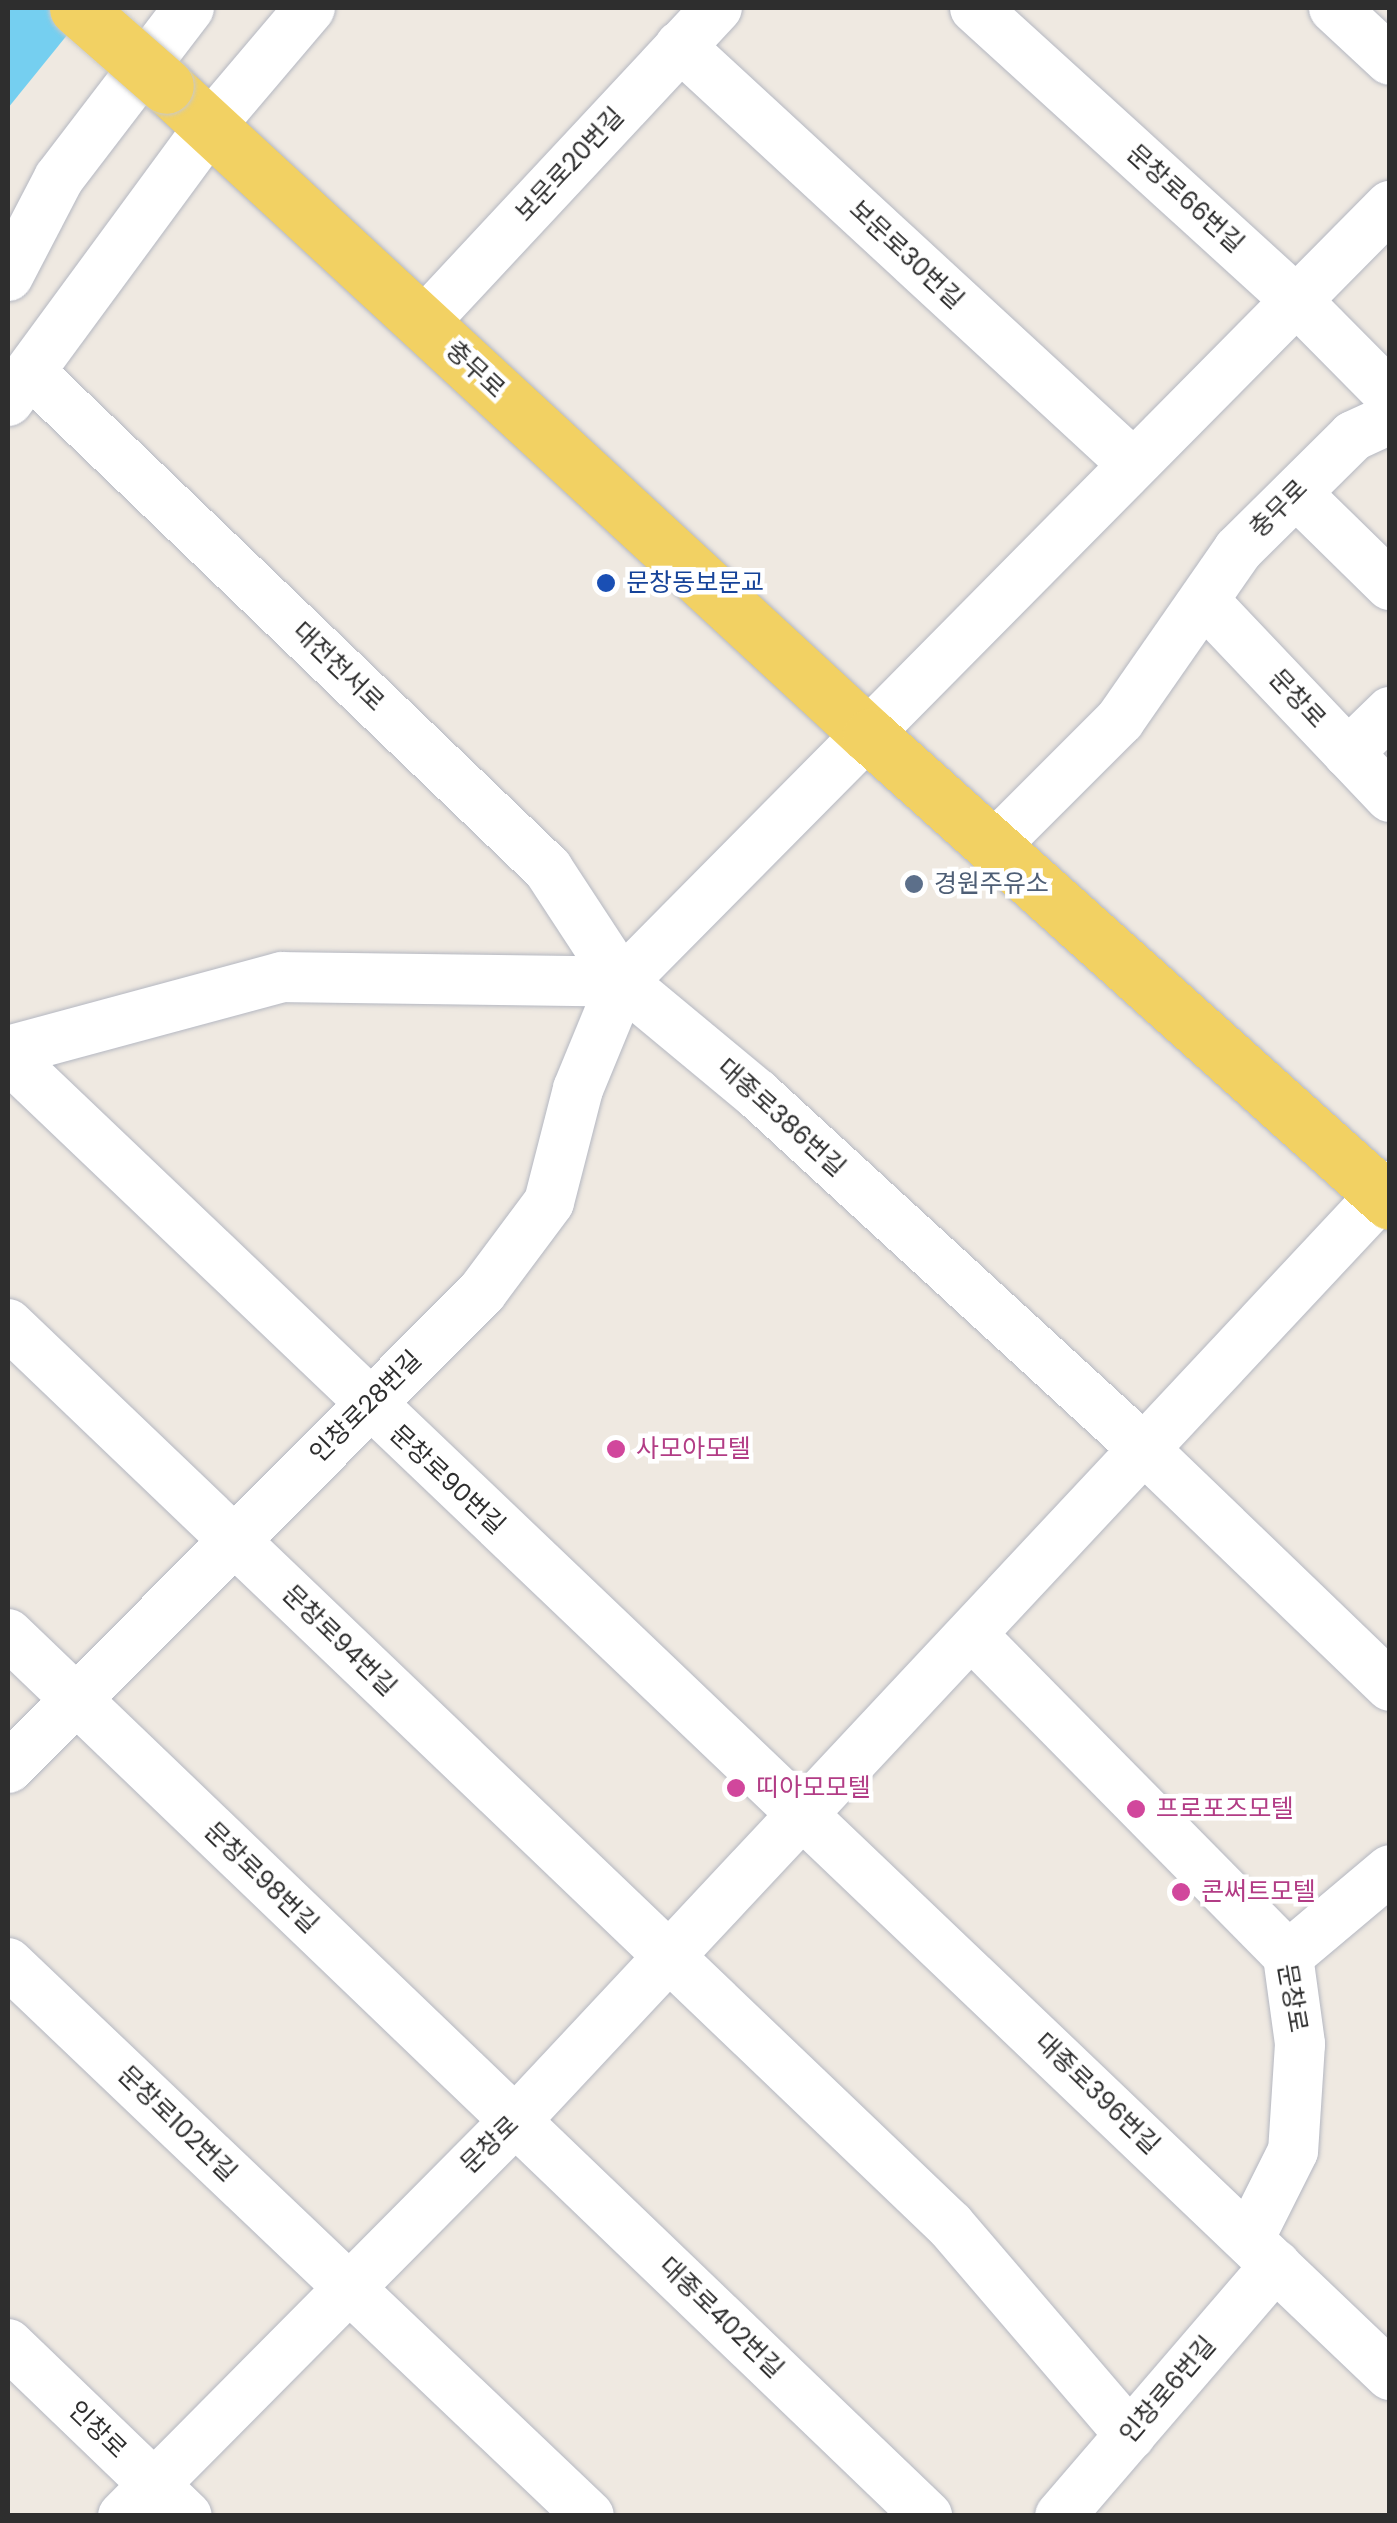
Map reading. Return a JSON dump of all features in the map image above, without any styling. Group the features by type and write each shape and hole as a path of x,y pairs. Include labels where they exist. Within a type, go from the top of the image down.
{"main road":[{"name":"충무로","path":"77,8 870,736 1387,1194"}],"street":[{"path":"8,276 59,178 189,8"},
{"name":"대전천서로","path":"310,8 210,127 19,386 548,868 622,982"},
{"name":"보문로20번길","path":"423,323 717,8"},
{"name":"문창로66번길","path":"975,8 1295,299 1390,395"},
{"path":"1334,8 1390,60"},
{"name":"보문로30번길","path":"680,46 1133,464"},
{"path":"8,1054 282,977 622,982 870,736 1390,206"},
{"name":"충무로","path":"994,846 1120,720 1238,550 1353,436 1390,420"},
{"path":"1296,493 1390,585"},
{"name":"문창로","path":"1205,602 1390,797"},
{"path":"1348,753 1390,712"},
{"name":"인창로28번길","path":"8,1768 482,1292 549,1202 578,1089 622,982"},
{"name":"대종로386번길","path":"622,982 757,1094 1146,1451 1390,1686"},
{"name":"문창로90번길","path":"8,1054 367,1404 804,1815"},
{"name":"문창로","path":"154,2505 347,2286 515,2121 1387,1194"},
{"name":"문창로94번길","path":"8,1324 670,1957"},
{"name":"문창로98번길","path":"8,1634 515,2121"},
{"name":"문창로","path":"972,1635 1288,1956 1300,2044 1293,2151 1263,2252"},
{"name":"대종로396번길","path":"804,1815 1390,2375"},
{"path":"1288,1956 1390,1870"},
{"path":"670,1957 950,2224 1130,2435"},
{"name":"문창로102번길","path":"8,1963 347,2286"},
{"name":"대종로402번길","path":"515,2121 927,2516"},
{"name":"인창로6번길","path":"1060,2516 1130,2435 1263,2252"},
{"path":"347,2286 589,2516"},
{"name":"인창로","path":"8,2344 154,2505"}],"water":[{"path":"8,8 89,8 8,108"}],"place":[{"name":"문창동보문교","path":"606,583"},
{"name":"경원주유소","path":"914,884"},
{"name":"사모아모텔","path":"616,1449"},
{"name":"띠아모모텔","path":"736,1788"},
{"name":"프로포즈모텔","path":"1136,1809"},
{"name":"콘써트모텔","path":"1181,1892"}]}
